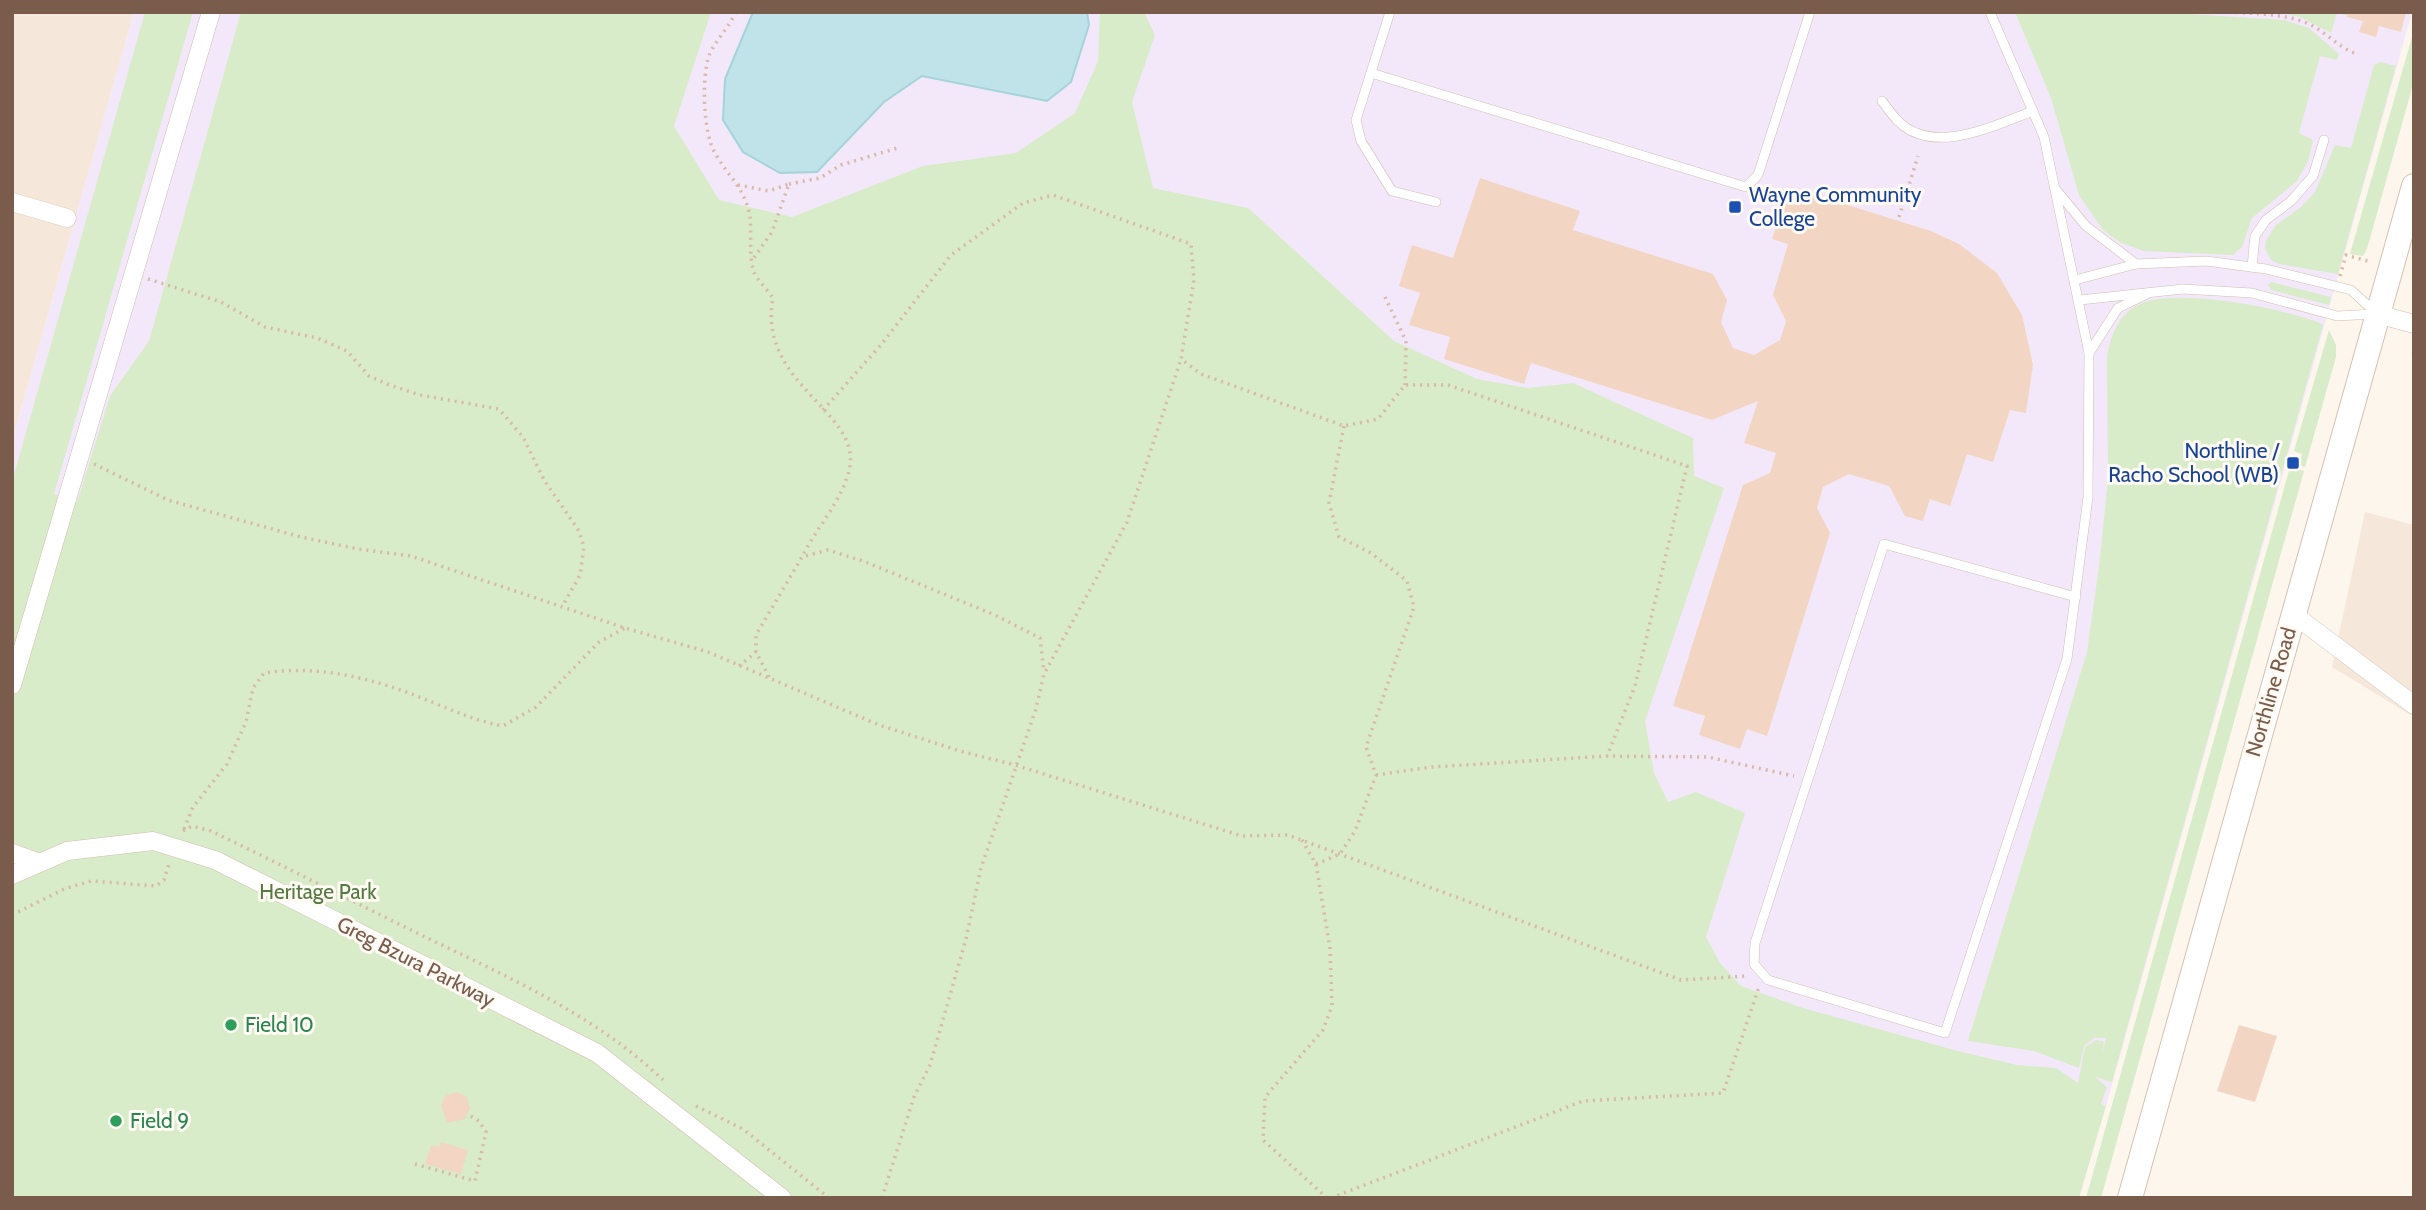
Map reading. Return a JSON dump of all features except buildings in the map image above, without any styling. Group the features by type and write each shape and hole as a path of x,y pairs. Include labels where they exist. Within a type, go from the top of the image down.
{"main road":[{"name":"Northline Road","path":"2130,1198 2414,186"}],"street":[{"path":"12,685 211,12"},
{"path":"12,202 67,218"},
{"path":"2377,314 2414,324"},
{"path":"2293,614 2414,705"},
{"name":"Greg Bzura Parkway","path":"12,875 67,851 153,841 215,860 597,1053 782,1198"},
{"path":"12,853 37,862"}],"lane":[{"path":"1390,12 1356,120 1361,141 1392,191 1436,202"},
{"path":"1371,73 1746,187 1758,174 1810,12"},
{"path":"1990,12 2044,137 2076,280 2089,353 2088,496 2077,597 2067,659 1945,1033 1769,980 1754,964 1755,943 1884,544 2077,597"},
{"path":"1882,101 1900,124 1929,137 1969,134 2033,111"},
{"path":"2252,267 2255,236 2266,220 2291,201 2313,176 2324,140"},
{"path":"2056,189 2086,226 2136,264"},
{"path":"2076,280 2136,264 2206,261 2252,267 2351,290 2377,314"},
{"path":"2080,300 2183,289 2252,293 2337,316 2377,314"},
{"path":"2089,353 2118,308 2151,292"}],"path":[{"path":"736,12 710,55 706,70 705,128 710,145 724,170 738,185 749,209 749,239 755,273 773,298 769,318 785,366 848,443 850,466 840,491 756,635 757,652 770,677"},
{"path":"2229,12 2285,17 2309,24 2341,48 2357,54"},
{"path":"738,185 769,191 820,178 841,165 901,147"},
{"path":"1899,217 1919,156"},
{"path":"753,259 772,232 789,184"},
{"path":"823,410 880,346 951,255 1023,203 1053,195 1191,244 1194,280 1181,359 1127,522 1044,674 1036,709 981,868 966,939 930,1065 914,1097 882,1198"},
{"path":"2337,287 2346,255 2390,267"},
{"path":"134,275 209,298 265,327 317,338 347,351 369,376 387,384 420,395 499,409 523,437 544,480 579,531 584,547 580,575 563,605"},
{"path":"1181,359 1201,374 1344,426 1377,419 1405,385 1406,341 1385,297"},
{"path":"1405,385 1448,385 1687,466 1635,686 1607,757"},
{"path":"1316,864 1339,854 1355,831 1376,775 1366,747 1414,607 1407,581 1371,552 1339,537 1329,503 1344,426"},
{"path":"78,460 103,467 168,500 301,537 358,549 411,556 625,628 708,652 879,725 1242,835 1288,835 1302,840 1339,854 1681,980 1763,975 1723,1093 1583,1101 1329,1198 1263,1140 1265,1097 1323,1031 1332,1006 1330,948 1316,864 1302,840"},
{"path":"802,557 828,550 863,561 995,614 1040,638 1044,674"},
{"path":"183,830 193,807 227,764 246,722 253,688 264,673 288,669 310,670 375,681 473,720 503,726 536,707 599,642 625,628"},
{"path":"739,666 757,652"},
{"path":"1376,775 1432,767 1607,757 1708,757 1808,779"},
{"path":"415,1164 475,1181 486,1132 478,1121 467,1114"}],"shaded area":[{"path":"12,12 134,12 12,441"},
{"path":"134,12 2412,12 2106,1106 12,482 12,441"},
{"path":"2365,512 2414,525 2414,717 2332,667"}],"green space":[{"name":"Heritage Park","path":"145,12 193,12 54,494 77,502 110,396 149,341 241,12 711,12 674,126 719,200 792,217 923,166 1016,153 1075,113 1098,61 1100,12 1144,12 1155,35 1132,102 1153,188 1248,208 1394,341 1477,379 1528,388 1573,383 1693,438 1694,476 1724,488 1645,721 1654,773 1668,802 1696,792 1745,813 1706,937 1720,963 1741,986 1803,1008 2017,1065 2056,1068 2078,1083 2085,1047 2096,1040 2104,1042 2102,1054 2106,1038 2094,1038 2084,1046 2079,1068 2034,1051 1968,1041 2087,652 2108,478 2107,356 2111,340 2126,313 2140,304 2157,299 2230,302 2281,311 2320,323 2323,325 2112,1082 2095,1077 2107,1087 2101,1104 2106,1106 2079,1198 12,1198 12,482"},
{"path":"2015,12 2158,12 2284,20 2309,28 2339,54 2337,60 2320,56 2299,133 2313,140 2308,161 2297,181 2252,218 2242,247 2233,255 2144,251 2121,243 2103,230 2079,195 2051,98"},
{"path":"2277,12 2352,12 2351,16 2337,13 2331,33 2300,17"},
{"path":"2414,30 2414,81 2367,249 2363,256 2350,254"},
{"path":"2380,62 2396,66 2338,274 2279,264 2271,260 2265,249 2266,241 2275,226 2301,207 2315,192 2335,145 2351,148 2374,65"},
{"path":"2271,282 2331,297 2329,305 2271,290 2268,285"},
{"path":"2329,330 2336,345 2336,357 2305,467 2299,465 2302,454 2294,451"},
{"path":"2290,467 2304,471 2101,1198 2086,1198"}],"water":[{"path":"753,12 1087,12 1089,25 1071,82 1047,101 922,76 884,102 817,172 780,173 743,152 723,120 725,79"}],"place":[{"name":"Wayne Community College","path":"1735,207"},
{"name":"Northline / Racho School (WB)","path":"2293,463"},
{"name":"Field 10","path":"231,1025"},
{"name":"Field 9","path":"116,1121"}]}
